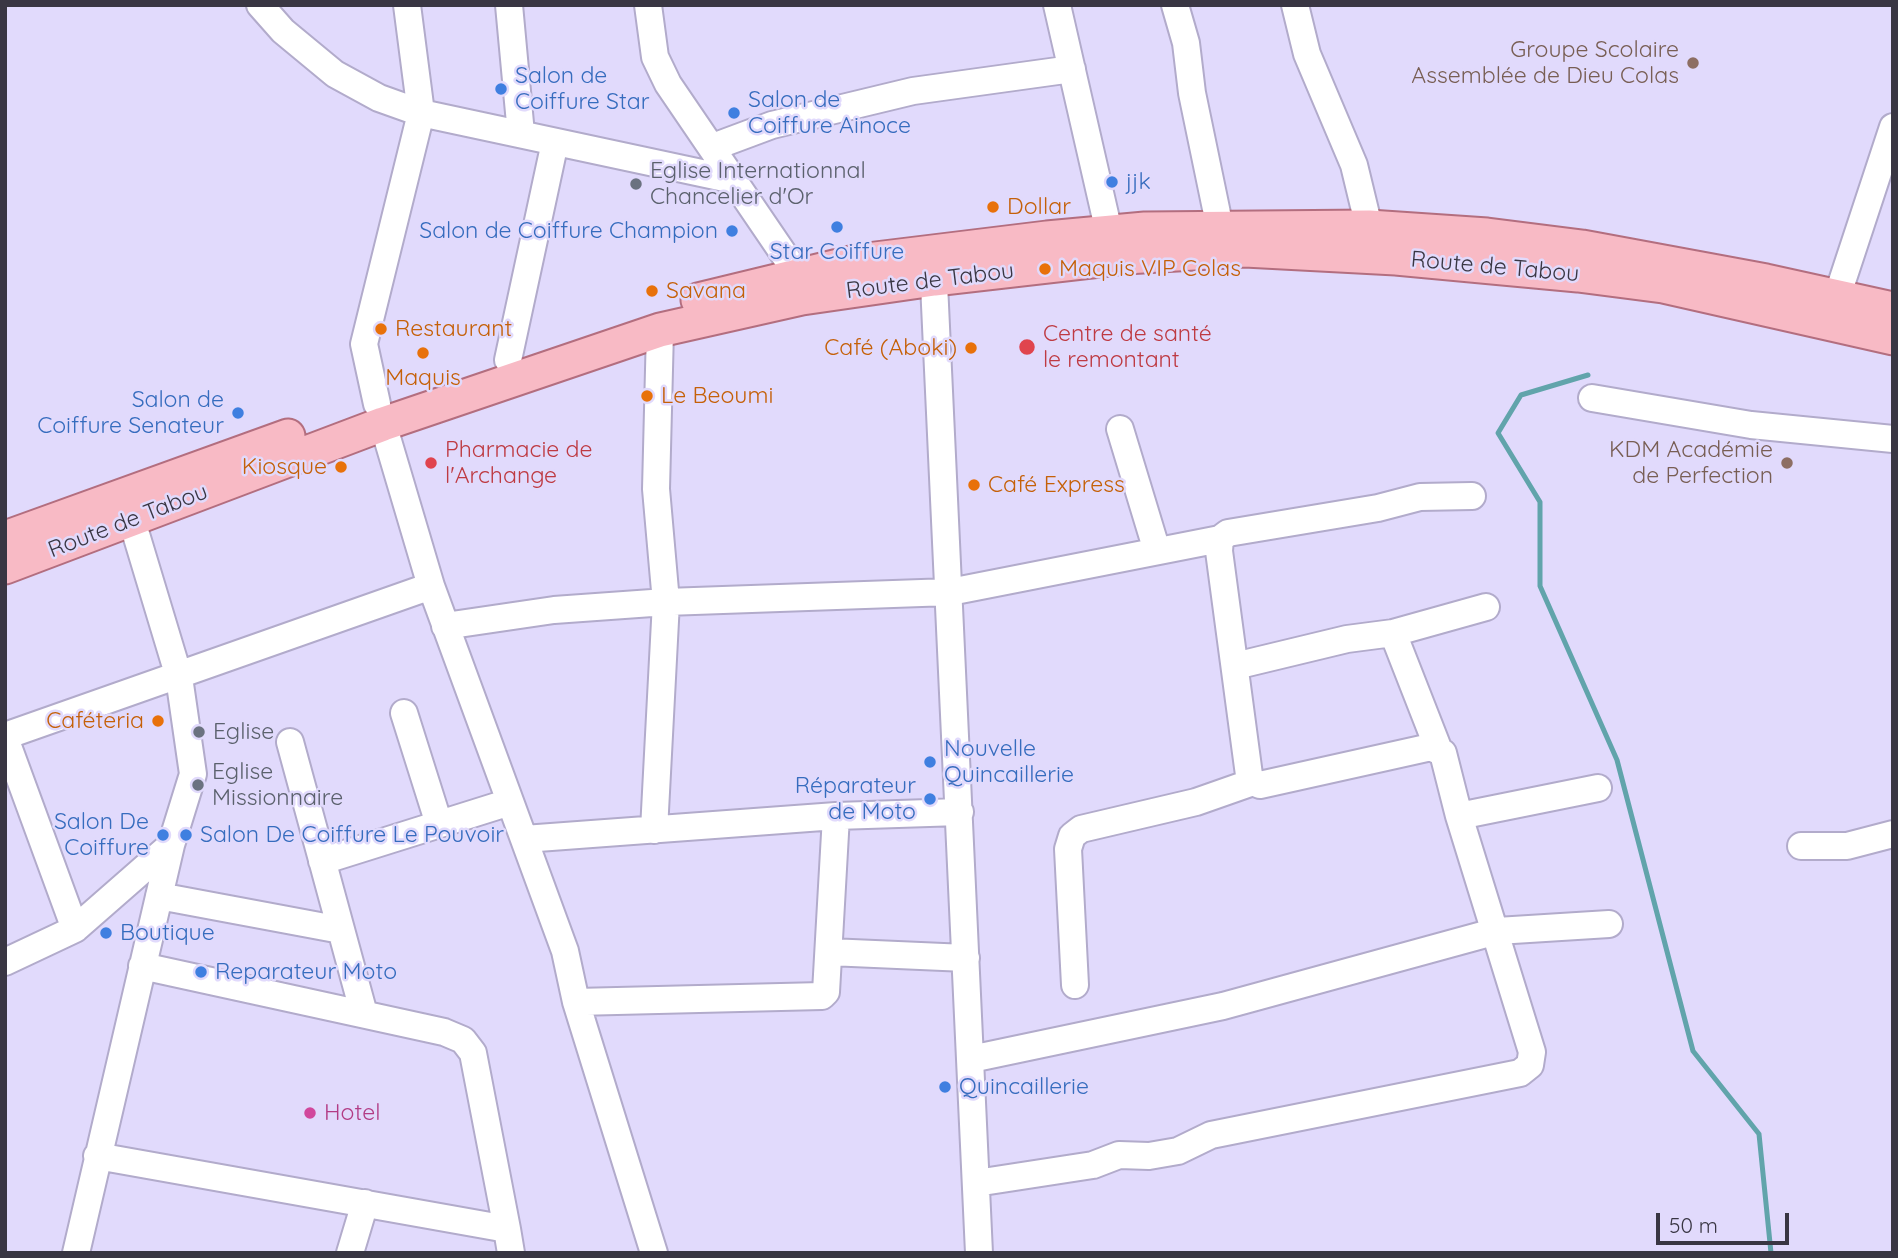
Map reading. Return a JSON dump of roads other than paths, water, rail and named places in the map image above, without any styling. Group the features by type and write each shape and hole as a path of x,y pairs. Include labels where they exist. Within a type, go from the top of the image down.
{"main road":[{"name":"Route de Tabou","path":"380,414 660,330 933,265 1109,232 1369,227 1487,235 1582,247 1766,281 1893,338"},
{"name":"Route de Tabou","path":"5,567 128,507 380,414 508,360 631,319 859,261 933,265 1245,250 1341,255 1578,275 1833,310 1893,309"},
{"name":"Route de Tabou","path":"5,538 128,507"}],"street":[{"path":"260,5 283,31 335,74 379,98 421,113 734,180"},
{"path":"407,5 421,113 364,344 380,414 431,586 565,951 576,1002 653,1253"},
{"path":"509,5 521,134"},
{"path":"648,5 654,57 668,84 798,275"},
{"path":"1057,5 1109,232"},
{"path":"1175,5 1186,43 1192,93 1220,228"},
{"path":"1295,5 1307,54 1354,165 1369,227"},
{"path":"713,147 772,125 913,91 1072,69"},
{"path":"1833,310 1893,127"},
{"path":"508,360 555,142"},
{"path":"933,265 979,1253"},
{"path":"654,830 666,602 656,489 660,330"},
{"path":"1591,398 1751,425 1893,439"},
{"path":"1120,429 1157,551"},
{"path":"445,626 554,610 666,602 950,592 1220,539 1228,533 1378,508 1420,498 1472,496"},
{"path":"76,1253 171,845 193,774 178,677 128,507"},
{"path":"1220,539 1219,551 1249,775 1253,782 1260,785 1431,747 1438,748"},
{"path":"75,929 5,737 431,586"},
{"path":"1235,666 1347,639 1393,633 1486,607"},
{"path":"976,1183 1093,1165 1119,1155 1149,1156 1178,1152 1211,1135 1520,1073 1530,1065 1532,1052 1497,931 1459,816 1443,753 1438,748 1393,633"},
{"path":"404,713 439,824"},
{"path":"290,742 364,1014"},
{"path":"1075,985 1068,849 1072,836 1081,829 1196,802 1253,782"},
{"path":"1459,816 1598,788"},
{"path":"322,861 510,802"},
{"path":"524,839 836,816 960,812"},
{"path":"576,1002 822,996 826,992 836,816"},
{"path":"1801,846 1847,846 1893,834"},
{"path":"5,962 75,929 171,845"},
{"path":"159,896 341,930"},
{"path":"971,1059 1223,1006 1497,931 1608,924"},
{"path":"829,952 966,958"},
{"path":"97,1156 365,1203 509,1241 473,1053 463,1040 444,1032 142,966"},
{"path":"350,1253 365,1203"}],"waterway":[{"path":"1588,375 1521,395 1498,433 1540,502 1540,586 1617,760 1693,1051 1759,1134 1771,1253"}],"place":[{"name":"Groupe Scolaire Assemblée de Dieu Colas","path":"1693,63"},
{"name":"Salon de Coiffure Star","path":"501,89"},
{"name":"Salon de Coiffure Ainoce","path":"734,113"},
{"name":"jjk","path":"1112,182"},
{"name":"Eglise Internationnal Chancelier d'Or","path":"636,184"},
{"name":"Dollar","path":"993,207"},
{"name":"Star Coiffure","path":"837,227"},
{"name":"Salon de Coiffure Champion","path":"732,231"},
{"name":"Maquis VIP Colas","path":"1045,269"},
{"name":"Savana","path":"652,291"},
{"name":"Restaurant","path":"381,329"},
{"name":"Centre de santé le remontant","path":"1027,347"},
{"name":"Café (Aboki)","path":"971,348"},
{"name":"Maquis","path":"423,353"},
{"name":"Le Beoumi","path":"647,396"},
{"name":"Salon de Coiffure Senateur","path":"238,413"},
{"name":"Pharmacie de l'Archange","path":"431,463"},
{"name":"KDM Académie de Perfection","path":"1787,463"},
{"name":"Kiosque","path":"341,467"},
{"name":"Café Express","path":"974,485"},
{"name":"Caféteria","path":"158,721"},
{"name":"Eglise","path":"199,732"},
{"name":"Nouvelle Quincaillerie","path":"930,762"},
{"name":"Eglise Missionnaire","path":"198,785"},
{"name":"Réparateur de Moto","path":"930,799"},
{"name":"Salon De Coiffure","path":"163,835"},
{"name":"Salon De Coiffure Le Pouvoir","path":"186,835"},
{"name":"Boutique","path":"106,933"},
{"name":"Reparateur Moto","path":"201,972"},
{"name":"Quincaillerie","path":"945,1087"},
{"name":"Hotel","path":"310,1113"}]}
